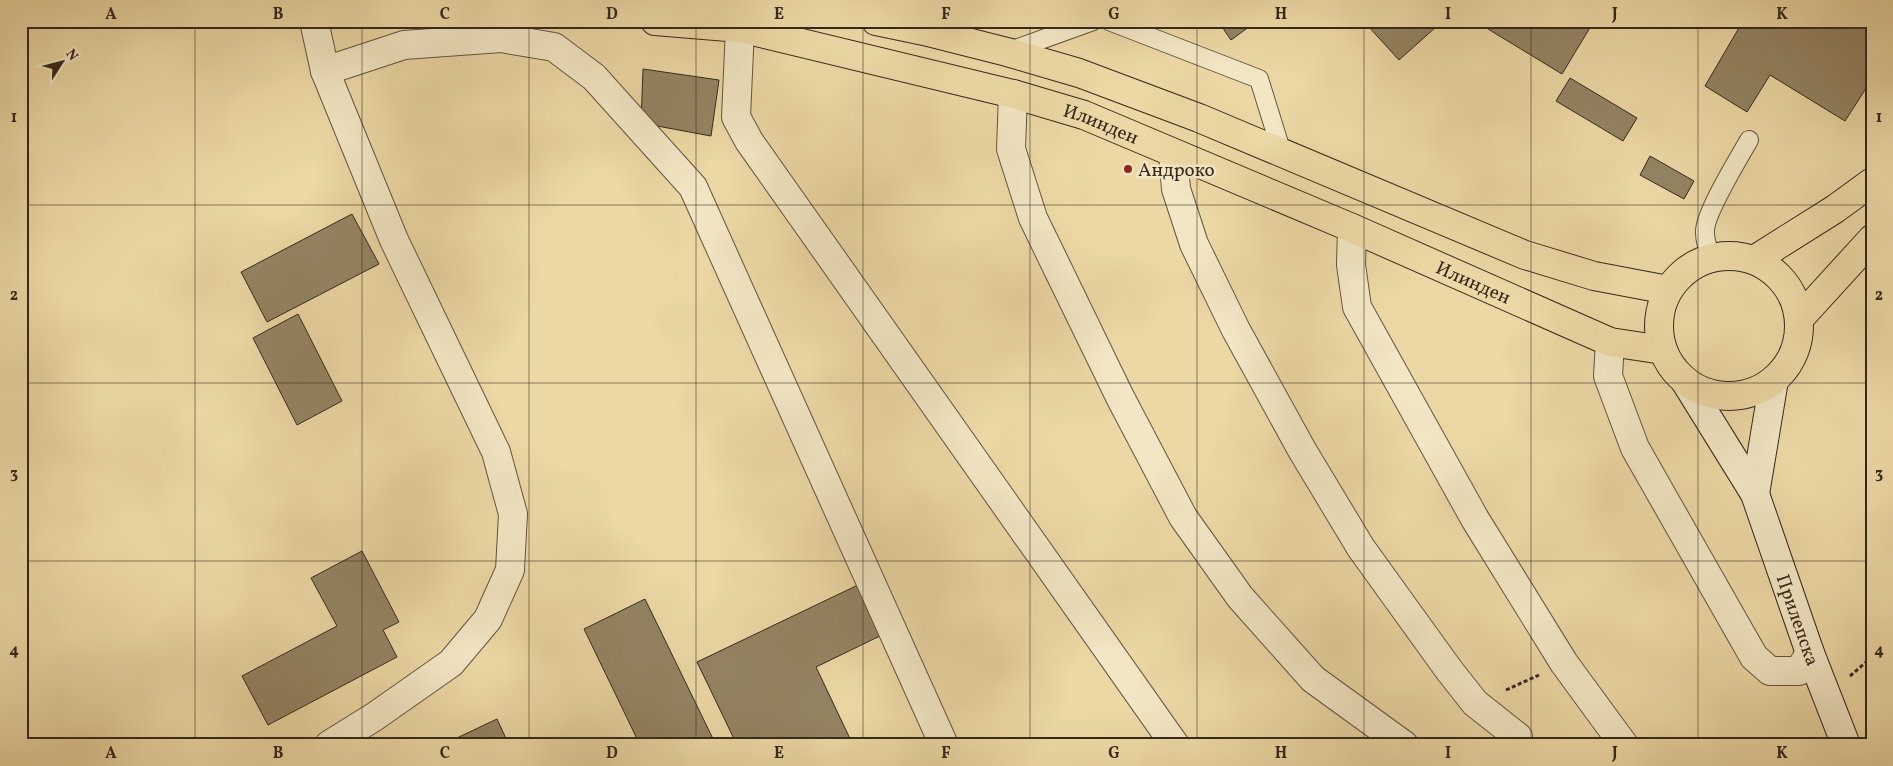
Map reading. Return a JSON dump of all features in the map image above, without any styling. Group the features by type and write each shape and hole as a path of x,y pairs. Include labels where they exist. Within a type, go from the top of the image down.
{"main road":[{"name":"Илинден","path":"655,21 740,28 1013,94 1084,115 1352,228 1610,342 1663,350"},
{"name":"Илинден","path":"876,21 924,30 1007,52 1088,77 1199,118 1525,255 1594,276 1668,290"},
{"path":"1754,260 1835,209 1872,182"},
{"path":"1799,319 1872,239"},
{"path":"1737,256 1754,260 1771,270 1785,283 1794,300 1799,319 1794,353 1786,368 1774,380 1753,392 1730,396 1706,393 1685,381 1672,367 1663,350 1659,330 1660,309 1668,290 1677,278 1687,269 1700,262 1713,257 1737,256"}],"street":[{"path":"314,21 325,71 394,240 496,452 512,514 510,570 488,619 452,663 329,745"},
{"path":"740,28 736,117 749,141 1175,745"},
{"path":"325,71 404,45 500,38 554,47 594,77 693,187 944,745"},
{"path":"1013,94 1011,149 1033,218 1120,397 1183,517 1240,596 1313,679 1404,745"},
{"path":"1173,153 1176,189 1194,244 1236,330 1302,450 1361,548 1476,704 1518,737"},
{"path":"1352,228 1351,265 1357,307 1474,519 1564,663 1624,745"},
{"path":"1610,342 1608,376 1634,448 1754,657 1770,671 1799,671 1810,653"},
{"name":"Прилепска","path":"1754,494 1774,380"},
{"name":"Прилепска","path":"1685,381 1754,494 1810,653 1846,745"}],"lane":[{"path":"1007,52 1093,21"},
{"path":"1109,21 1260,78 1282,153"},
{"path":"1713,257 1708,250 1704,230 1714,204 1749,140"}],"path":[{"path":"1844,682 1872,657"},
{"path":"1476,704 1564,663"}],"building":[{"path":"1218,21 1257,21 1231,40"},
{"path":"1374,21 1431,21 1436,27 1399,60 1368,26"},
{"path":"1493,21 1594,21 1562,74 1488,29"},
{"path":"1743,21 1872,21 1872,79 1845,121 1770,75 1747,112 1705,86"},
{"path":"643,69 719,80 711,136 641,123"},
{"path":"1570,78 1637,118 1623,141 1556,101"},
{"path":"1650,156 1694,181 1684,199 1640,175"},
{"path":"352,214 379,264 267,322 241,272"},
{"path":"298,314 342,401 297,425 253,338"},
{"path":"362,551 399,622 383,630 397,657 268,725 242,676 337,626 311,578"},
{"path":"860,584 884,634 816,667 853,745 737,745 697,662"},
{"path":"645,599 716,745 640,745 584,629"},
{"path":"497,719 509,745 442,745"}],"place":[{"name":"Андроко","path":"1128,169"}]}
